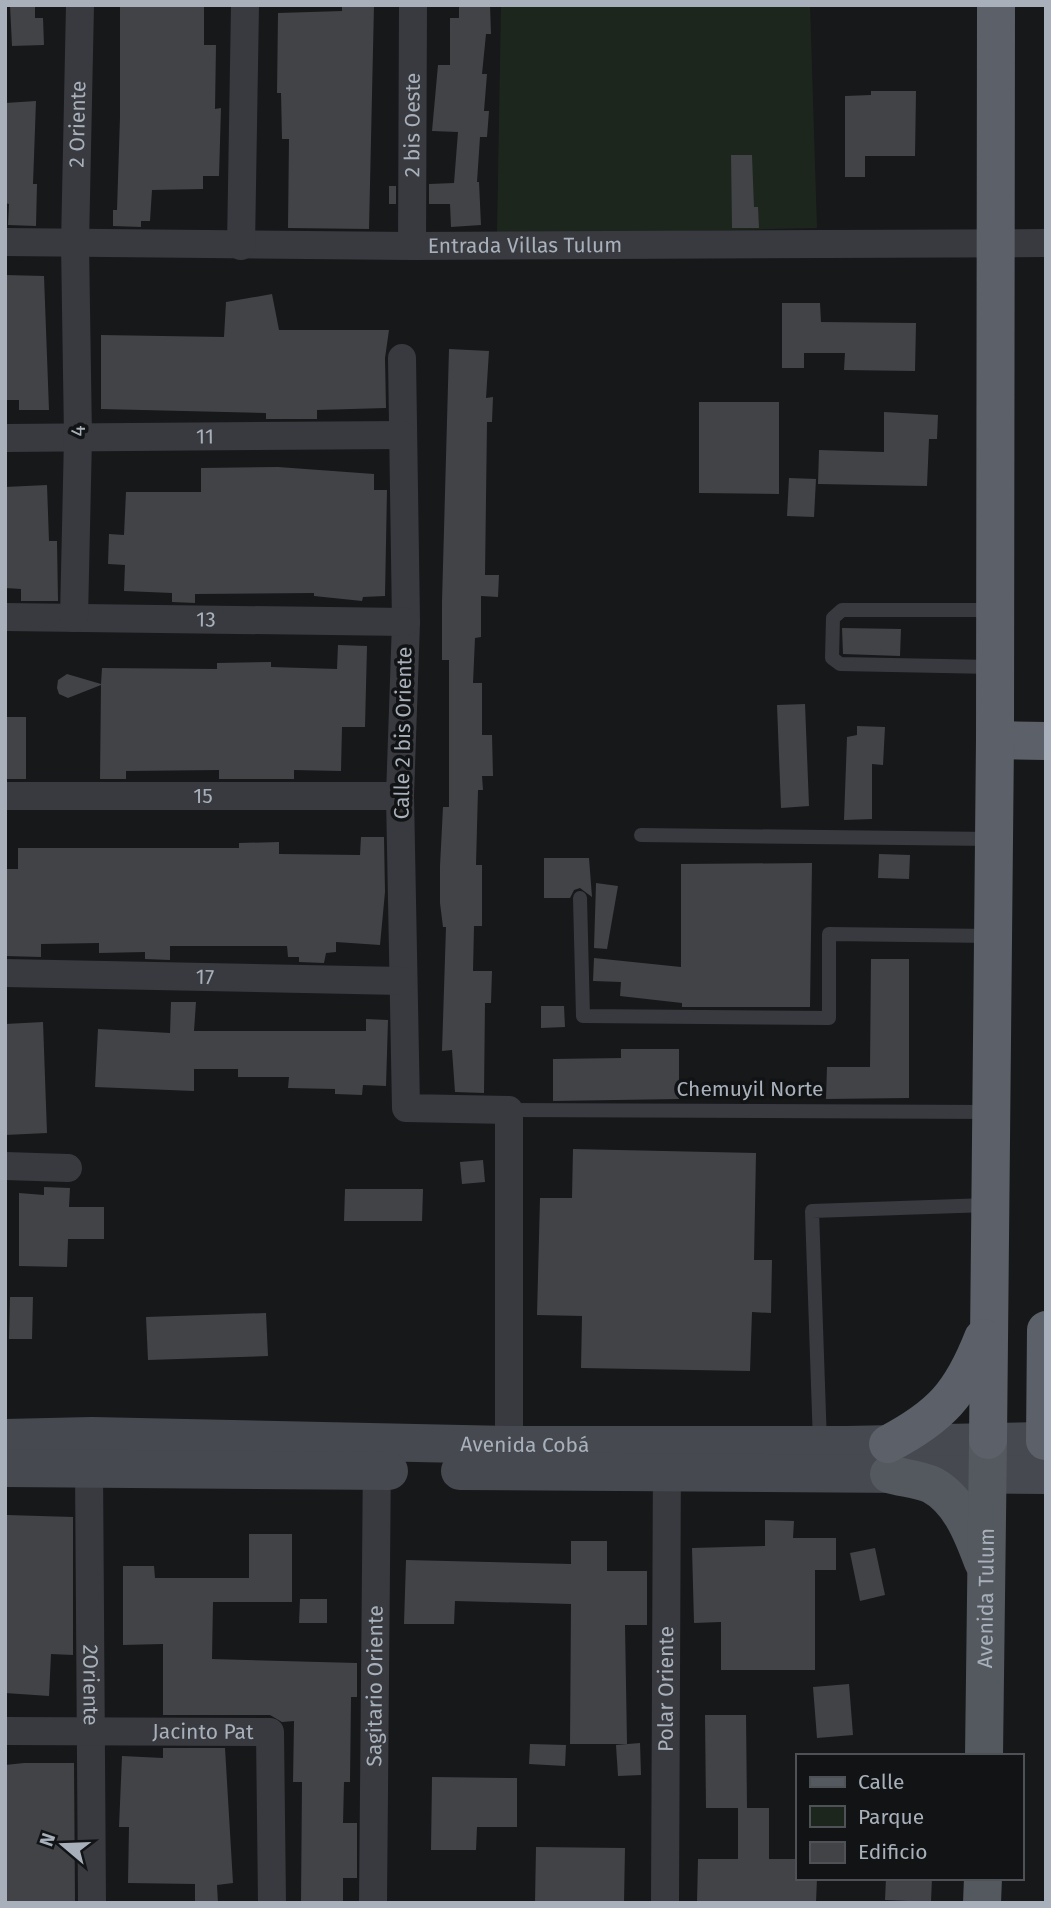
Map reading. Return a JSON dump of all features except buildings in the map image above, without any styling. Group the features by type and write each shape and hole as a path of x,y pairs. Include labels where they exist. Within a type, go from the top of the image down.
{"highway":[{"path":"988,1457 988,1205 995,740 993,610 996,5"},
{"path":"995,740 1046,741"},
{"path":"889,1459 957,1394 974,1362 988,1323"},
{"path":"1046,1330 1046,1441"}],"main road":[{"name":"Avenida Cobá","path":"5,1438 92,1436 377,1458 509,1445 667,1460 820,1444 889,1459"},
{"name":"Avenida Cobá","path":"5,1468 89,1468 377,1458 667,1460 988,1457 1046,1441"},
{"path":"1046,1441 1046,1450"},
{"name":"Avenida Cobá","path":"988,1457 1046,1475"},
{"name":"Avenida Tulum","path":"984,1754 988,1457"},
{"path":"889,1459 932,1485 954,1505 971,1529 987,1570"},
{"path":"982,1903 983,1880"}],"street":[{"name":"2 Oriente","path":"75,244 80,5"},
{"path":"241,246 245,5"},
{"name":"2 bis Oeste","path":"412,246 413,5"},
{"name":"Entrada Villas Tulum","path":"5,242 241,246 1046,243"},
{"name":"4","path":"74,618 78,437 75,244"},
{"name":"Calle 2 bis Oriente","path":"402,358 406,622 400,796 406,1108 509,1110"},
{"name":"11","path":"5,438 403,435"},
{"name":"13","path":"5,617 406,622"},
{"name":"15","path":"5,796 400,796"},
{"name":"17","path":"5,973 402,981"},
{"path":"509,1110 509,1445"},
{"path":"5,1166 68,1168"},
{"name":"Sagitario Oriente","path":"373,1903 377,1458"},
{"name":"Polar Oriente","path":"665,1903 667,1460"},
{"name":"2Oriente","path":"89,1468 93,1732 92,1903"},
{"name":"Jacinto Pat","path":"5,1731 270,1732 272,1903"}],"lane":[{"path":"993,610 842,610 833,618 832,658 840,664 993,667"},
{"path":"640,835 994,839"},
{"path":"580,898 583,1016 829,1018 829,934 993,936"},
{"name":"Chemuyil Norte","path":"509,1110 990,1112"},
{"path":"820,1444 812,1211 988,1205"}],"green space":[{"path":"501,5 810,5 817,228 497,235"}]}
